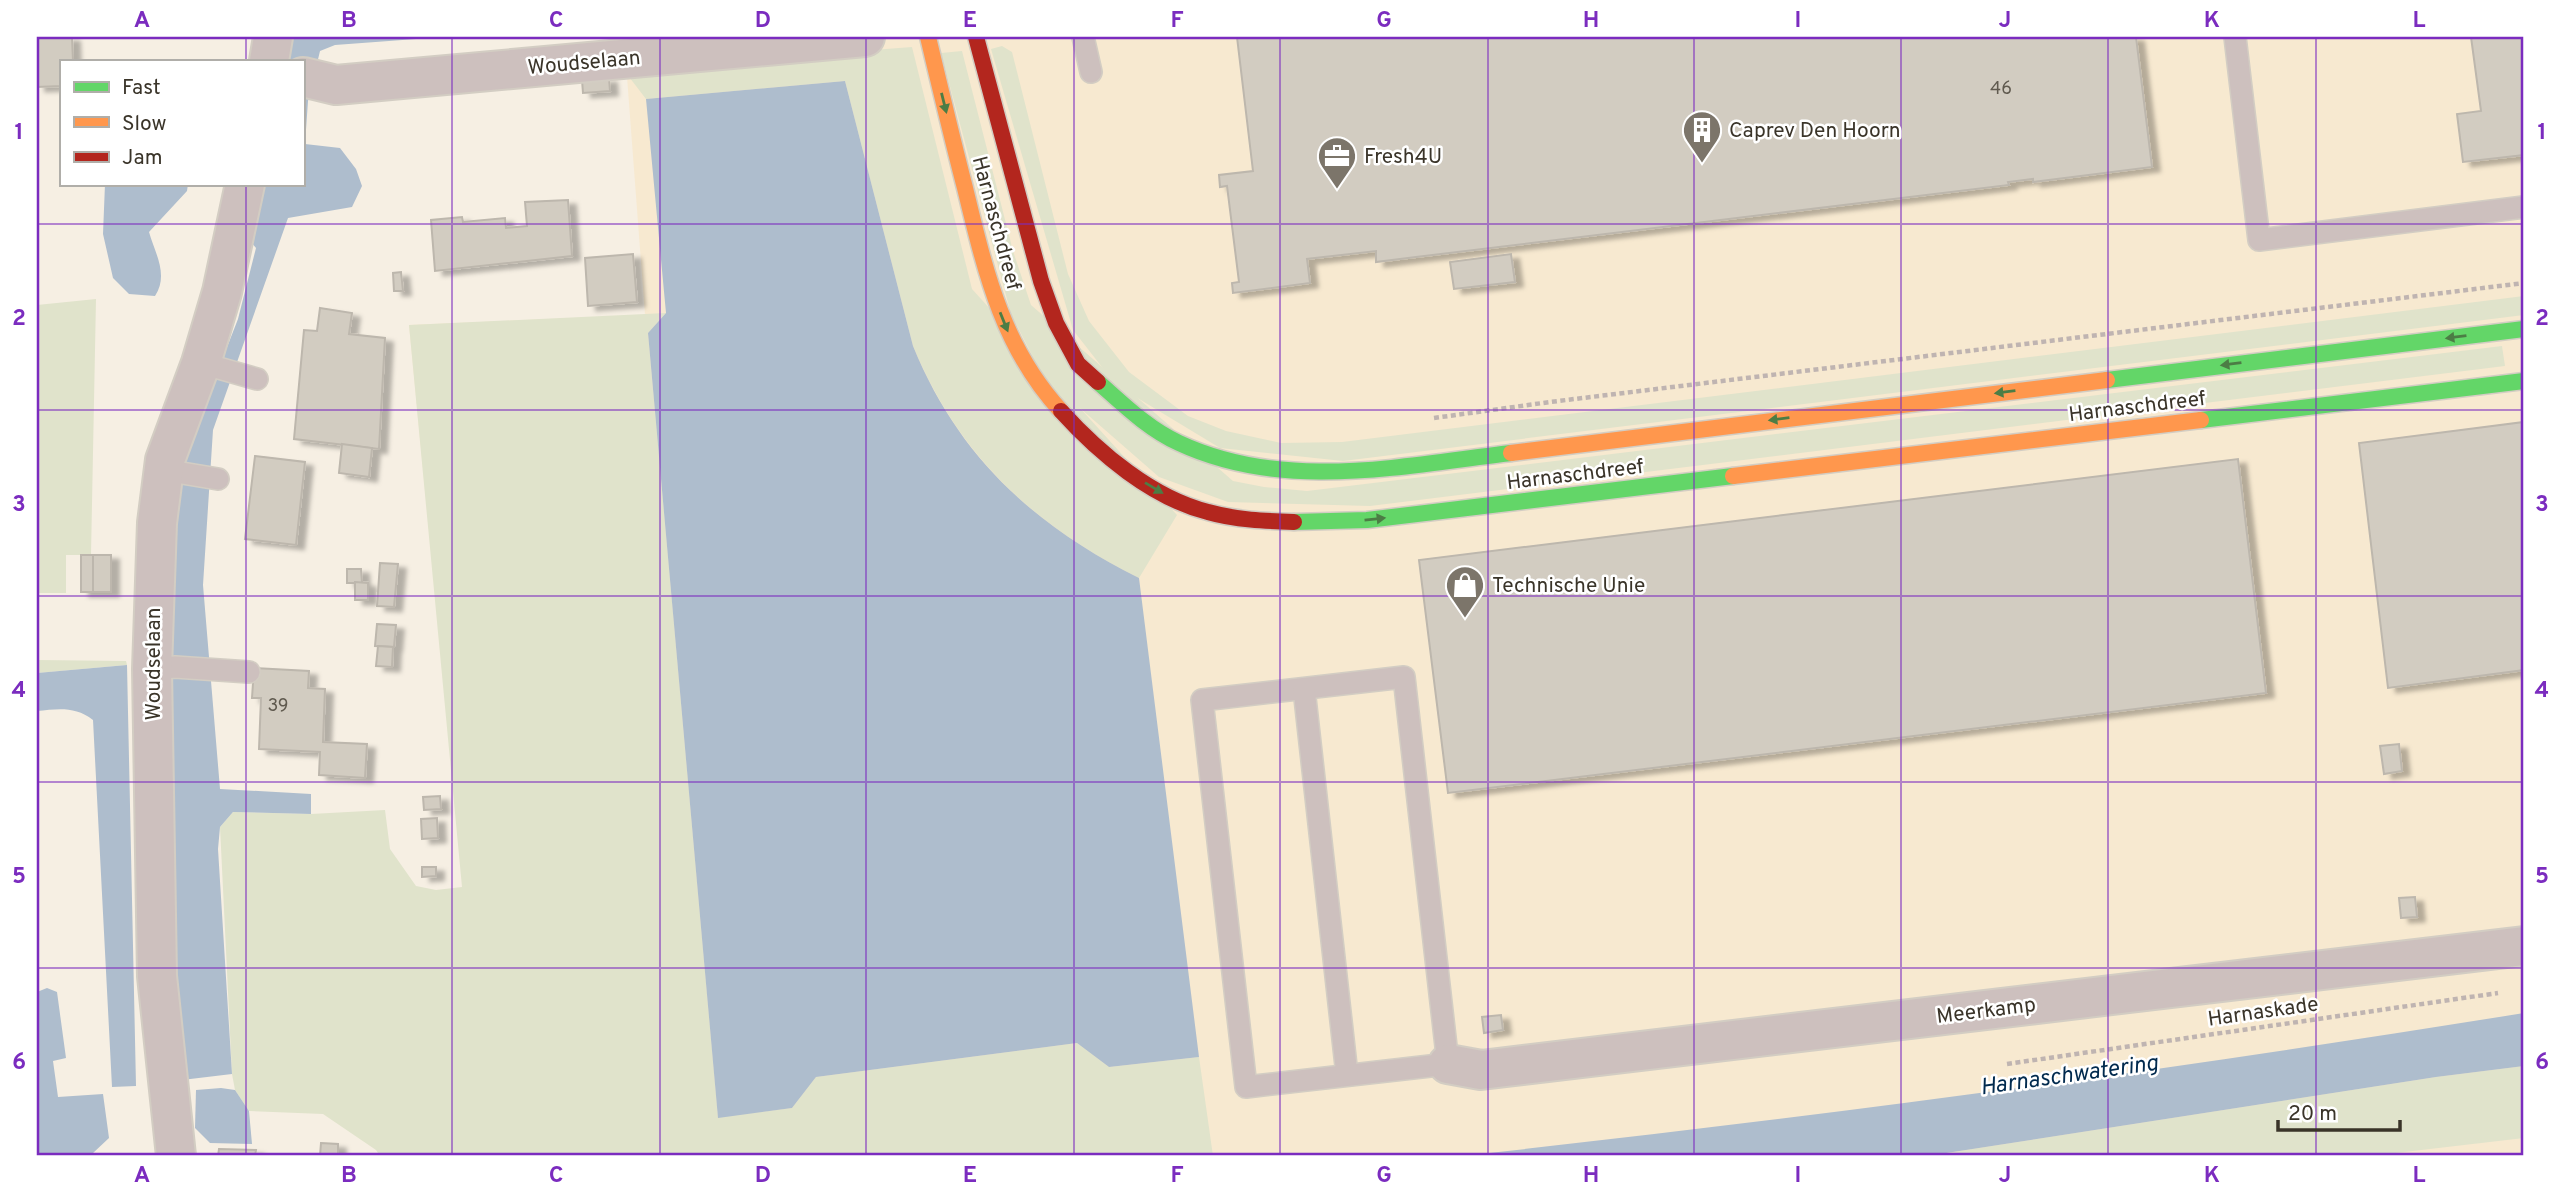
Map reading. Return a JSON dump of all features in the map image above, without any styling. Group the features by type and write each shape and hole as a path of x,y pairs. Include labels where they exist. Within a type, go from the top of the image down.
{"street":[{"path":"269,60 273,37"},
{"name":"Woudselaan","path":"319,81 865,37"},
{"name":"Harnaschdreef","path":"928,37 987,280 1012,342 1043,391 1079,431 1157,491 1206,512 1255,521 1309,523 1367,520 2524,381"},
{"name":"Harnaschdreef","path":"976,37 1041,281 1056,323 1078,364 1129,410 1178,443 1243,465 1310,473 1370,470 2524,329"},
{"name":"Woudselaan","path":"176,1156 157,976 164,668 154,569 169,471 165,460 206,366 245,186"},
{"name":"Meerkamp","path":"1448,1064 1481,1070 2524,946"}],"lane":[{"path":"1083,37 1091,72"},
{"path":"2235,37 2259,240 2524,207"},
{"path":"206,366 257,379"},
{"path":"169,471 218,479"},
{"path":"164,668 248,672"},
{"path":"1404,677 1448,1064 1246,1087 1202,700 1304,689 1404,677"},
{"path":"1304,689 1347,1075"}],"path":[{"path":"1425,419 2524,283"},
{"name":"Harnaskade","path":"2007,1064 2511,991"}],"shaded area":[{"path":"624,37 2524,37 2524,1156 490,1156 409,325 645,315"}],"green space":[{"path":"1002,46 1012,52 1068,274 1089,321 1129,372 1188,416 1226,431 1281,443 1342,442 2524,296 2524,315 1343,461 1220,448 1116,385 1073,330 991,49"},
{"path":"912,47 972,289 1177,515 1139,578 1065,535 1033,510 977,454 953,421 913,346 845,81 646,99 623,69"},
{"path":"962,51 1013,251 1031,305 1233,481 1307,491 2502,346 2505,366 1370,506 1228,502 1159,477 1042,375 1011,314 941,53"},
{"path":"96,299 91,555 66,555 66,593 37,593 37,305"},
{"path":"666,313 648,333 718,1117 792,1108 816,1077 1077,1043 1109,1067 1199,1057 1213,1156 380,1156 376,1150 323,1114 249,1111 235,1090 220,827 233,812 311,814 385,810 390,849 416,886 436,890 462,887 409,325"},
{"path":"37,660 126,661 127,665 37,673"},
{"path":"2524,1066 2524,1138 2370,1156 1927,1156 2436,1077"}],"water":[{"path":"292,37 443,37 335,45 320,51 308,101 305,144 340,148 356,169 362,186 352,207 288,218 213,430 203,585 220,789 311,794 311,814 233,812 220,827 218,849 232,1074 182,1080 172,957 166,706 172,676 172,498 197,424 238,319 256,248 251,242 263,186 304,186 304,60 289,60"},
{"path":"845,81 913,346 952,421 976,454 1033,510 1065,535 1139,578 1199,1057 1109,1067 1077,1043 816,1077 792,1108 718,1118 648,333 666,313 646,99"},
{"path":"105,186 188,186 187,191 149,232 161,272 155,296 129,294 113,278 103,234"},
{"path":"127,665 136,1086 112,1087 93,720 73,710 37,711 37,673"},
{"path":"47,988 57,992 66,1058 53,1061 58,1097 103,1094 109,1138 93,1153 37,1155 37,992"},
{"path":"2524,1013 2524,1066 2436,1077 1927,1156 1462,1156 1994,1091"},
{"path":"196,1090 235,1090 249,1111 252,1144 210,1143 195,1128"}],"building":[{"path":"37,37 72,37 73,60 60,60 60,86 37,87"},
{"name":"Caprev Den Hoorn","path":"1237,37 2136,37 2152,167 2033,182 2033,179 2008,182 2009,185 1376,262 1376,251 1307,259 1310,283 1233,293 1232,283 1239,282 1227,186 1220,187 1219,175 1253,171"},
{"path":"2471,37 2524,37 2524,155 2463,162 2457,114 2481,111"},
{"path":"609,78 610,91 583,93 582,80"},
{"path":"568,200 572,256 435,271 431,220 462,217 463,222 505,218 506,228 527,226 525,202"},
{"path":"633,254 637,302 588,306 585,258"},
{"path":"1511,254 1515,282 1454,289 1450,262"},
{"path":"401,272 403,291 394,291 393,273"},
{"path":"320,308 352,313 349,334 385,338 379,449 294,439 304,330 317,331"},
{"path":"2524,422 2524,670 2388,688 2359,443"},
{"path":"342,444 372,448 369,477 339,473"},
{"path":"255,456 305,462 296,545 245,539"},
{"path":"2238,459 2266,693 1448,793 1419,560"},
{"path":"81,555 93,555 93,592 81,592"},
{"path":"93,555 111,555 111,592 93,592"},
{"path":"380,563 398,564 394,607 377,606"},
{"path":"347,569 361,569 362,583 347,583"},
{"path":"355,582 368,583 368,600 355,600"},
{"path":"377,624 396,625 394,647 375,646"},
{"path":"378,646 393,647 392,667 376,666"},
{"path":"254,668 309,671 308,688 325,689 323,742 367,744 365,778 319,775 320,752 259,749 261,698 252,698"},
{"path":"2399,744 2402,771 2384,774 2380,746"},
{"path":"440,796 441,809 424,810 423,797"},
{"path":"437,818 438,838 422,839 421,819"},
{"path":"422,867 436,867 436,876 422,877"},
{"path":"2415,897 2417,917 2401,918 2399,898"},
{"path":"1501,1015 1503,1030 1484,1033 1482,1017"},
{"path":"321,1143 338,1144 338,1156 320,1156"},
{"path":"219,1149 256,1150 255,1156 218,1156"}],"traffic: fast":[{"path":"2107,380 2524,329"},
{"path":"2201,420 2524,381"},
{"path":"1098,382 1136,416 1179,443 1219,458 1260,467 1343,471 1511,453"},
{"path":"1294,522 1367,520 1733,476"}],"traffic: slow":[{"path":"928,37 980,248 998,306 1024,361 1061,411"},
{"path":"1511,453 2107,380"},
{"path":"1733,476 2201,420"}],"traffic: jam":[{"path":"976,37 1041,281 1056,323 1078,364 1098,382"},
{"path":"1061,411 1109,458 1167,496 1219,515 1294,522"}],"place":[{"name":"Caprev Den Hoorn","path":"1702,164"},
{"name":"Fresh4U","path":"1337,190"},
{"name":"Technische Unie","path":"1465,619"}],"water label":[{"name":"Harnaschwatering","path":"2069,1074"}]}
